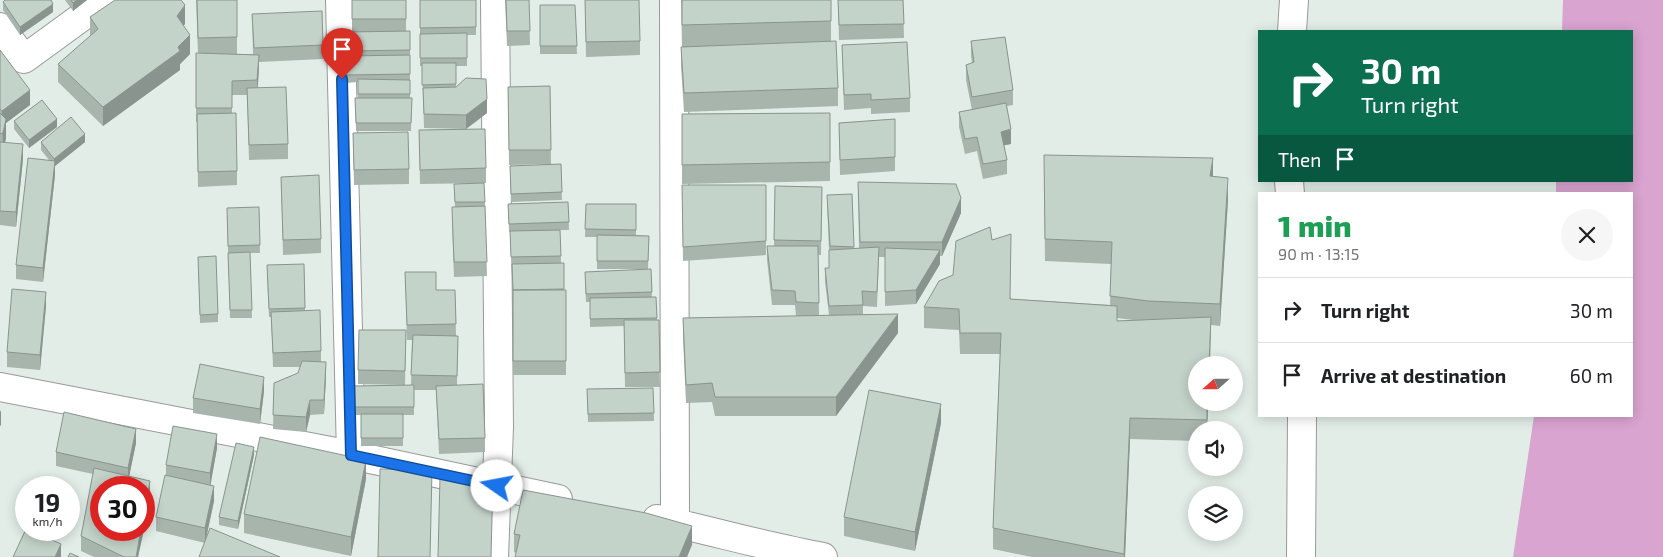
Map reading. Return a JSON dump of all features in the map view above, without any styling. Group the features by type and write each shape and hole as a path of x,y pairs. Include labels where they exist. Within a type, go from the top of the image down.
{"street":[{"path":"0,27 24,59 105,0"},
{"path":"340,0 351,455"},
{"path":"494,557 498,418 495,0"},
{"path":"674,0 674,523"},
{"path":"1292,30 1294,0"},
{"path":"0,387 351,455 581,504"},
{"path":"1302,417 1302,557"},
{"path":"628,513 734,535 773,548 823,557"}],"shaded area":[{"path":"1563,0 1663,0 1663,557 1513,557 1534,417 1633,417 1633,192 1556,192 1556,182 1633,182 1633,30 1562,30"}],"building":[{"path":"5,0 51,0 53,4 20,27 3,2"},
{"path":"115,0 181,0 185,5 177,16 190,35 178,47 180,51 103,107 58,64 98,29 90,17"},
{"path":"197,0 237,0 237,37 198,38"},
{"path":"352,0 406,0 406,19 352,19"},
{"path":"420,0 476,0 476,27 420,28"},
{"path":"506,0 529,0 530,31 507,31"},
{"path":"585,0 639,0 640,41 586,42"},
{"path":"682,0 831,0 831,21 682,25"},
{"path":"838,0 903,0 904,24 839,25"},
{"path":"540,5 575,5 577,46 540,46"},
{"path":"322,11 323,45 254,48 252,14"},
{"path":"410,31 410,50 347,51 347,32"},
{"path":"467,33 467,58 420,58 420,34"},
{"path":"1005,37 1013,90 972,97 966,65 974,62 971,41"},
{"path":"836,41 838,88 684,93 681,47"},
{"path":"907,42 910,98 871,100 871,94 844,95 842,45"},
{"path":"0,50 30,90 2,111 0,109"},
{"path":"196,53 259,55 257,80 232,81 232,108 196,108"},
{"path":"410,55 410,74 346,75 346,56"},
{"path":"422,63 456,63 456,84 422,85"},
{"path":"466,78 486,79 487,99 466,115 424,114 423,88 456,87"},
{"path":"358,79 410,80 410,94 358,94"},
{"path":"550,86 551,150 509,150 508,87"},
{"path":"286,87 288,144 249,145 247,88"},
{"path":"355,98 412,98 411,123 356,123"},
{"path":"42,100 57,119 29,140 14,121"},
{"path":"1006,103 1011,129 1001,132 1007,160 983,164 977,137 965,139 959,112"},
{"path":"0,113 6,119 3,133 0,134"},
{"path":"236,113 237,171 198,172 197,114"},
{"path":"830,113 830,162 682,165 682,114"},
{"path":"71,117 85,134 54,159 41,142"},
{"path":"895,119 895,157 840,160 839,123"},
{"path":"485,129 486,168 420,170 419,130"},
{"path":"408,132 409,169 354,170 353,133"},
{"path":"0,142 23,144 16,212 0,211"},
{"path":"1044,155 1213,158 1210,176 1228,178 1220,304 1148,301 1110,296 1112,242 1045,239"},
{"path":"28,158 55,161 43,268 16,265"},
{"path":"561,164 562,192 511,194 510,166"},
{"path":"319,175 321,239 283,240 281,177"},
{"path":"858,182 956,184 961,198 942,242 860,242"},
{"path":"484,183 485,202 455,202 454,184"},
{"path":"682,185 766,185 766,241 683,247"},
{"path":"775,186 822,187 821,241 774,240"},
{"path":"852,194 854,247 830,246 827,195"},
{"path":"568,202 569,222 509,224 508,204"},
{"path":"586,204 636,204 636,230 585,229"},
{"path":"485,206 487,262 454,262 452,207"},
{"path":"259,207 260,245 228,246 227,208"},
{"path":"990,227 992,240 1011,234 1010,299 1117,306 1117,321 1211,317 1209,356 1188,356 1188,411 1207,411 1207,420 1130,418 1124,554 993,528 1001,333 960,333 959,309 924,307 939,281 953,275 956,241"},
{"path":"560,230 561,256 511,257 510,231"},
{"path":"597,235 649,236 648,261 597,261"},
{"path":"767,246 818,246 819,303 796,302 795,291 772,290"},
{"path":"879,247 877,292 862,291 863,305 829,306 825,268 829,268 829,250"},
{"path":"885,248 940,250 916,290 885,292"},
{"path":"250,252 252,310 230,310 228,253"},
{"path":"216,256 218,314 200,315 198,257"},
{"path":"564,263 564,289 513,290 512,264"},
{"path":"304,264 305,308 269,309 267,265"},
{"path":"651,269 652,292 586,294 585,272"},
{"path":"405,272 436,272 436,290 455,290 456,324 407,325"},
{"path":"12,289 46,292 40,355 7,352"},
{"path":"513,290 566,290 566,361 513,361"},
{"path":"656,297 657,318 590,319 590,298"},
{"path":"320,310 321,351 273,353 271,312"},
{"path":"898,314 836,397 715,397 712,383 686,385 683,318"},
{"path":"624,320 659,320 660,372 625,373"},
{"path":"359,330 406,330 405,371 358,370"},
{"path":"413,335 458,336 457,376 411,375"},
{"path":"302,361 326,362 324,400 310,400 306,417 273,415 274,383 298,373"},
{"path":"200,364 264,377 260,409 193,398"},
{"path":"483,384 485,438 439,439 436,386"},
{"path":"414,385 414,407 354,407 354,386"},
{"path":"653,388 654,413 588,414 587,389"},
{"path":"869,390 941,404 915,532 844,517"},
{"path":"64,412 136,429 128,468 56,452"},
{"path":"361,414 403,414 403,438 361,438"},
{"path":"173,426 217,434 210,473 166,465"},
{"path":"260,437 366,460 351,537 244,514"},
{"path":"236,443 254,447 238,521 219,517"},
{"path":"94,468 128,476 92,476"},
{"path":"380,469 432,470 430,557 378,557"},
{"path":"165,475 214,486 205,528 156,517"},
{"path":"440,477 493,478 491,557 438,557"},
{"path":"90,489 90,540 81,536"},
{"path":"523,490 646,513 692,526 679,557 515,557 520,535 514,534"},
{"path":"210,528 280,557 199,557"},
{"path":"20,541 54,541 61,544 55,557 13,557"},
{"path":"91,541 139,541 136,557 124,557"},
{"path":"70,553 79,557 68,557"}],"route":[{"path":"342,79 351,455 497,486"}]}
